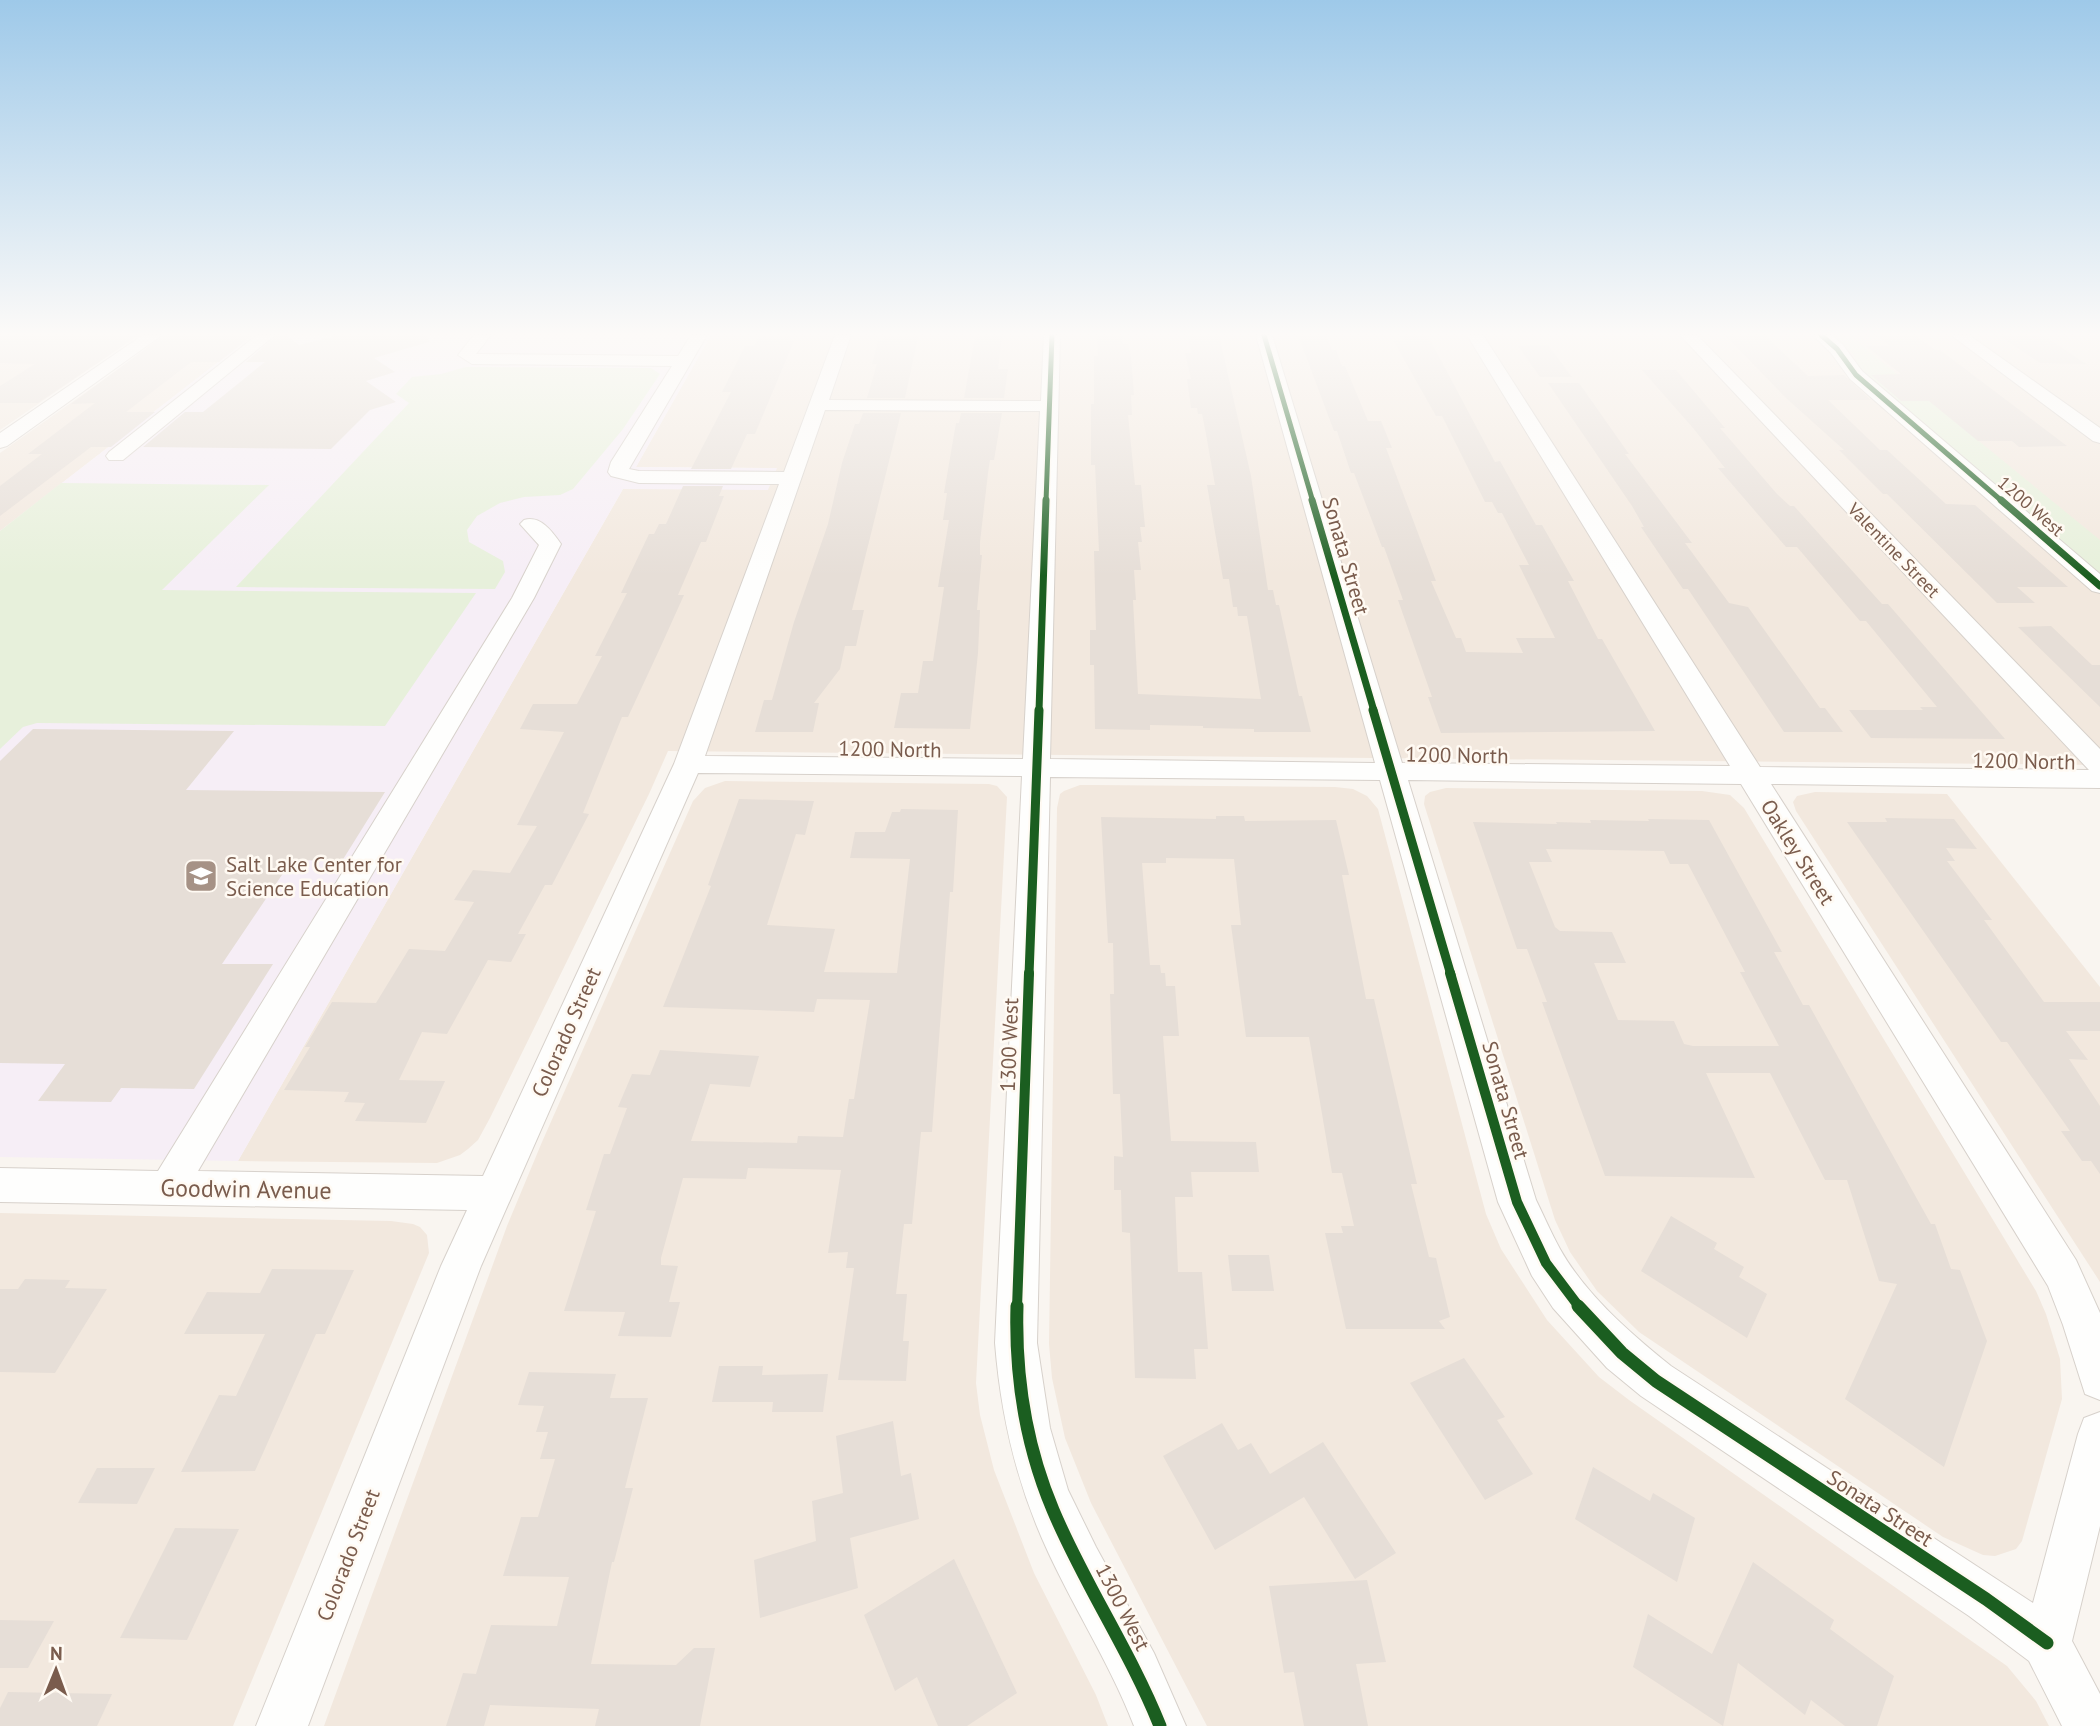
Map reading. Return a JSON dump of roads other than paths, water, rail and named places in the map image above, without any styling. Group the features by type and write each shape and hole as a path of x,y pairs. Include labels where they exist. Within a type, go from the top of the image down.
{"street":[{"path":"0,442 38,416"},
{"path":"116,456 166,416"},
{"path":"652,416 621,462 618,472 639,477 790,478"},
{"name":"Colorado Street","path":"282,1726 461,1266 688,764 813,416"},
{"name":"1300 West","path":"1049,416 1016,1343 1021,1397 1032,1454 1054,1511 1140,1678 1160,1726"},
{"name":"Sonata Street","path":"1287,416 1517,1202 1546,1263 1593,1325 1656,1381 1986,1599 2047,1643"},
{"name":"Oakley Street","path":"1525,416 2062,1273 2089,1336 2100,1379"},
{"name":"Valentine Street","path":"1765,416 2100,765"},
{"name":"1200 West","path":"1903,416 2100,586"},
{"path":"2070,416 2100,437"},
{"path":"168,1188 523,598 550,544 531,524"},
{"name":"1200 North","path":"688,764 2100,779"},
{"name":"Goodwin Avenue","path":"0,1185 492,1193"},
{"path":"2089,1726 2047,1643 2100,1434"}],"place":[{"name":"Salt Lake Center for Science Education","path":"201,876"}]}
